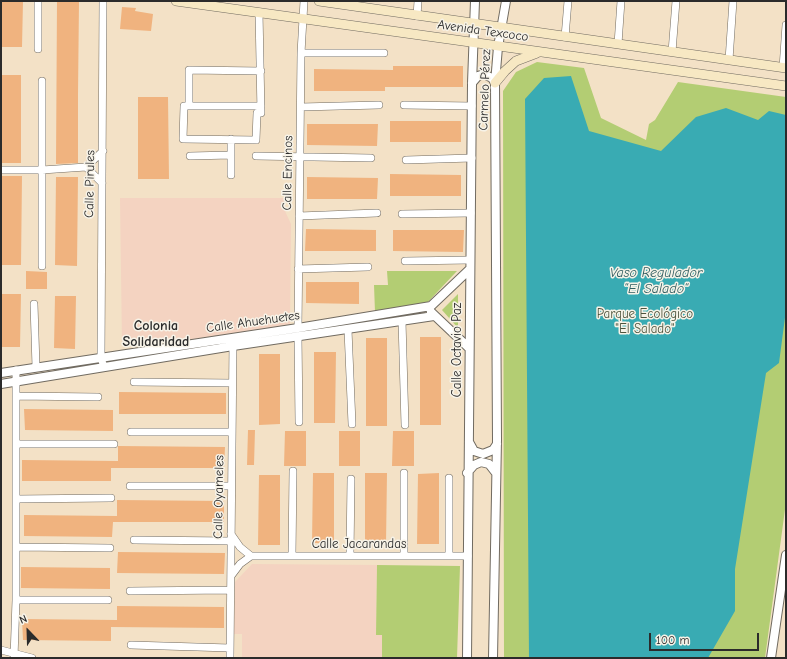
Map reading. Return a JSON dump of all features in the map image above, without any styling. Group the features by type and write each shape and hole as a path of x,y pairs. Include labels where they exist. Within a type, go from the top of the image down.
{"main road":[{"name":"Avenida Texcoco","path":"176,1 786,86"},
{"name":"Avenida Texcoco","path":"320,1 362,4 417,16 784,68"},
{"path":"495,83 504,71 516,61 528,55 541,52"}],"street":[{"path":"38,1 38,49"},
{"name":"Calle Pirules","path":"102,1 103,151 101,358 104,367"},
{"name":"Calle Encinos","path":"299,422 298,269 301,158 301,53 304,1"},
{"path":"417,16 418,1"},
{"name":"Carmelo Pérez","path":"473,42 475,1"},
{"name":"Carmelo Pérez","path":"497,440 495,83 498,47 506,1"},
{"path":"565,37 568,1"},
{"path":"618,44 621,1"},
{"path":"672,52 676,1"},
{"path":"729,60 733,1"},
{"path":"259,12 261,71 261,106 261,112 257,112 256,140 183,139 184,106 261,106"},
{"path":"784,68 786,25"},
{"name":"Calle Octavio Paz","path":"466,658 473,42"},
{"path":"301,53 384,53"},
{"path":"189,106 189,70 261,71"},
{"path":"472,83 478,76 484,74 492,78 495,83"},
{"path":"42,82 42,266"},
{"path":"300,107 379,105"},
{"path":"404,105 472,106"},
{"path":"231,139 231,175"},
{"path":"1,170 42,170 86,167 103,151"},
{"path":"190,156 231,156"},
{"path":"256,156 301,158 371,158"},
{"path":"406,160 472,158"},
{"path":"86,167 102,183"},
{"path":"299,216 377,213"},
{"path":"402,214 471,213"},
{"path":"404,261 470,260"},
{"path":"298,269 368,268"},
{"path":"469,348 434,316 430,310 432,306 470,269"},
{"path":"34,304 36,367"},
{"name":"Calle Ahuehuetes","path":"1,384 233,346 432,306"},
{"name":"Calle Ahuehuetes","path":"1,372 233,337 348,330 434,316"},
{"path":"402,321 405,425"},
{"path":"348,330 352,424"},
{"name":"Calle Oyameles","path":"230,658 233,337"},
{"path":"14,655 16,600 16,370"},
{"path":"134,382 232,383"},
{"path":"16,396 98,397"},
{"path":"131,432 232,432"},
{"path":"469,442 474,451 483,454 493,450 497,440"},
{"path":"493,658 497,440"},
{"path":"16,444 114,444"},
{"path":"467,474 471,467 481,462 489,464 496,474"},
{"path":"292,556 293,471"},
{"path":"404,473 404,556"},
{"path":"449,556 450,478"},
{"path":"350,555 351,479"},
{"path":"130,486 231,486"},
{"path":"16,499 111,498"},
{"path":"134,540 231,538 251,556 240,564 230,576"},
{"path":"16,547 110,548"},
{"path":"771,658 786,555"},
{"name":"Calle Jacarandas","path":"251,556 468,556"},
{"path":"130,591 230,590"},
{"path":"16,600 108,600"},
{"path":"131,645 230,648"},
{"path":"1,650 14,655 30,658"}],"shaded area":[{"path":"120,198 285,198 285,211 291,224 290,325 176,342 175,338 122,345"},
{"path":"252,564 377,565 376,635 382,635 382,658 242,658 242,634 234,634 235,582"}],"green space":[{"name":"Vaso Regulador \"El Salado\"","path":"537,62 584,68 601,118 646,140 649,124 655,120 678,82 786,97 786,502 765,658 504,658 503,91 516,72"},
{"path":"387,271 457,271 426,304 375,312 374,285 388,285"},
{"path":"458,294 458,328 442,310"},
{"path":"377,565 460,566 457,658 382,658 382,635 376,635"}],"water":[{"name":"Vaso Regulador \"El Salado\"","path":"571,76 589,131 661,151 696,117 726,108 758,120 769,111 786,115 786,310 779,363 766,373 735,569 735,611 708,658 529,658 525,99 544,78"}],"building":[{"path":"1,1 23,1 22,47 1,47"},
{"path":"57,1 79,1 78,163 56,164"},
{"path":"122,7 136,8 135,11 153,14 151,31 120,29"},
{"path":"393,66 463,66 463,87 385,87 385,91 314,91 314,69 393,70"},
{"path":"1,75 21,75 21,163 1,163"},
{"path":"138,97 168,97 169,179 138,179"},
{"path":"390,121 461,121 461,142 390,142"},
{"path":"307,124 378,124 377,146 307,145"},
{"path":"390,174 461,175 461,196 390,196"},
{"path":"1,176 22,176 21,265 1,265"},
{"path":"56,177 78,177 77,266 55,265"},
{"path":"307,177 378,178 377,199 307,199"},
{"path":"306,229 376,230 376,251 305,251"},
{"path":"393,230 464,230 463,252 393,251"},
{"path":"26,271 47,272 47,289 26,289"},
{"path":"306,282 359,282 359,304 306,303"},
{"path":"1,294 21,294 20,347 1,347"},
{"path":"55,296 76,296 75,349 54,348"},
{"path":"420,337 441,337 441,425 420,425"},
{"path":"366,338 387,338 387,426 366,426"},
{"path":"314,352 336,352 335,423 314,423"},
{"path":"259,354 280,354 280,424 259,425"},
{"path":"119,392 226,393 226,414 119,414"},
{"path":"24,409 113,410 113,431 25,430"},
{"path":"248,430 255,430 254,465 247,465"},
{"path":"285,431 306,431 306,466 284,466"},
{"path":"339,431 360,431 360,466 339,466"},
{"path":"393,431 414,431 414,466 392,466"},
{"path":"118,446 225,447 224,468 111,468 111,481 22,481 22,460 118,461"},
{"path":"313,473 334,473 334,543 312,543"},
{"path":"365,473 387,473 386,544 365,544"},
{"path":"439,473 439,544 417,544 418,474"},
{"path":"259,475 280,475 280,545 258,545"},
{"path":"117,500 224,501 224,522 113,522 112,537 24,536 24,515 117,516"},
{"path":"118,552 225,553 224,574 117,573"},
{"path":"21,567 110,568 110,589 21,588"},
{"path":"117,606 224,607 224,628 111,627 111,641 23,640 22,619 117,620"}],"district":[{"name":"Colonia Solidaridad","path":"156,334"}],"park label":[{"name":"Parque Ecológico \"El Salado\"","path":"645,322"}]}
